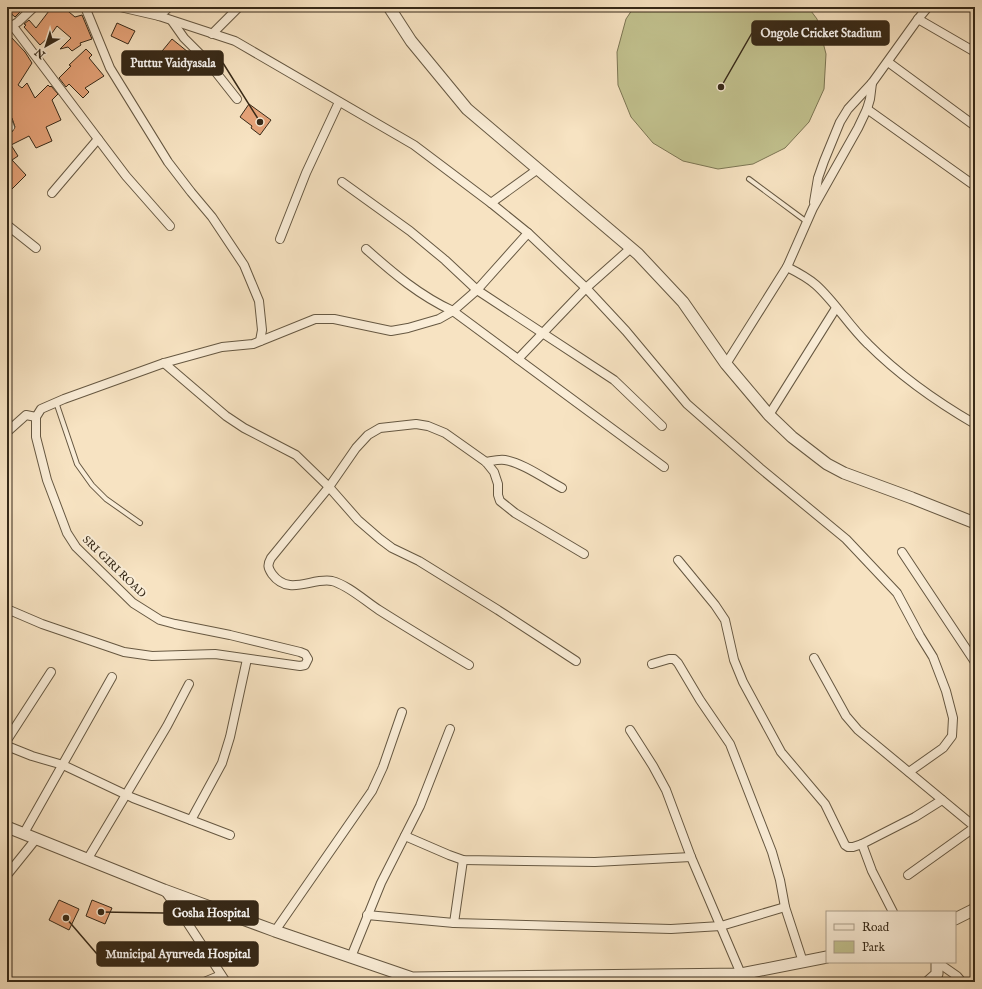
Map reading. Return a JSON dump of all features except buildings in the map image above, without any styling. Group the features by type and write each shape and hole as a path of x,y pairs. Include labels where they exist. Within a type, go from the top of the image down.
{"street":[{"path":"34,7 18,22 9,27 40,61 126,176 170,226"},
{"path":"85,7 110,68 168,162 212,217 244,265 259,301 262,330 260,341"},
{"path":"120,7 159,16 235,41 414,145 528,233 586,288 626,331 687,404 760,468 846,539 896,593 933,657 953,718 952,736 943,748 909,772"},
{"path":"159,16 169,7"},
{"path":"212,34 239,7"},
{"path":"389,7 411,41 467,109 631,248 683,302 726,364 769,415 792,437 827,464 844,473 912,498 975,524"},
{"path":"813,208 818,178 840,122 848,109 872,83 928,7"},
{"path":"918,19 975,52"},
{"path":"172,21 184,38 207,61 237,99"},
{"path":"888,62 975,126"},
{"path":"726,364 787,267 813,208 867,109 872,83"},
{"path":"280,239 306,173 339,102"},
{"path":"867,109 975,186"},
{"path":"52,193 98,140"},
{"path":"491,203 538,169"},
{"path":"342,182 410,231 445,260 477,290 614,380 662,426"},
{"path":"7,225 36,248"},
{"path":"7,432 26,415 36,417 41,409 56,402 164,363 222,347 253,344 315,319 334,319 391,331 426,324 439,319 452,311 477,290 528,233"},
{"path":"518,359 586,288 631,248"},
{"path":"366,249 414,289 452,311 664,467"},
{"path":"787,267 803,275 815,284 868,344 895,368 935,398 975,424"},
{"path":"769,415 836,308"},
{"path":"164,363 226,416 244,428 296,455 358,520 392,548 419,561 576,661"},
{"name":"SRI GIRI ROAD","path":"7,610 42,624 124,652 152,656 215,654 300,666 305,665 308,660 306,654 300,652 160,620 134,603 76,547 68,533 47,480 36,438 36,417"},
{"path":"470,665 378,609 342,585 331,581 296,586 289,585 274,577 268,569 268,563 271,558 328,487 356,448 368,435 380,428 416,424 428,426 445,433 486,462 494,472 498,484 498,495 500,501 505,506 515,514 584,554"},
{"path":"486,462 500,460 522,466 562,488"},
{"path":"902,552 975,662"},
{"path":"678,560 715,605 725,620 737,668 781,752 825,804 845,845 848,847 853,847 862,844 915,817 942,800"},
{"path":"814,658 850,721 867,739 975,827 908,875"},
{"path":"191,820 222,763 230,737 247,659"},
{"path":"652,664 669,659 674,659 678,663 700,700 730,744 772,852 780,880 785,907 803,962"},
{"path":"7,740 51,672"},
{"path":"24,834 112,677"},
{"path":"87,860 167,726 189,684"},
{"path":"275,931 372,791 383,767 402,712"},
{"path":"351,957 381,883 420,806 450,729"},
{"path":"630,730 653,766 666,790 691,857 744,978"},
{"path":"7,746 32,756 63,765 126,795 230,835"},
{"path":"7,826 87,860 164,890 414,980 744,978 826,957"},
{"path":"405,836 463,860 595,862 691,857"},
{"path":"7,875 36,839"},
{"path":"862,844 872,872 892,911"},
{"path":"454,924 463,860"},
{"path":"164,890 224,978 204,982"},
{"path":"367,915 454,924 671,929 721,926 785,907"},
{"path":"956,918 975,909"},
{"path":"928,982 937,974 937,963"},
{"path":"938,963 957,976 962,982"}],"lane":[{"path":"749,179 807,222"},
{"path":"56,402 77,464 92,485 106,499 140,523"}],"green space":[{"path":"634,7 808,7 817,19 826,54 824,89 809,122 785,148 753,164 718,169 683,161 653,143 631,117 618,85 617,52 626,19"}],"place":[{"name":"Ongole Cricket Stadium","path":"721,87"},
{"name":"Puttur Vaidyasala","path":"260,122"},
{"name":"Gosha Hospital","path":"101,912"},
{"name":"Municipal Ayurveda Hospital","path":"66,918"}]}
